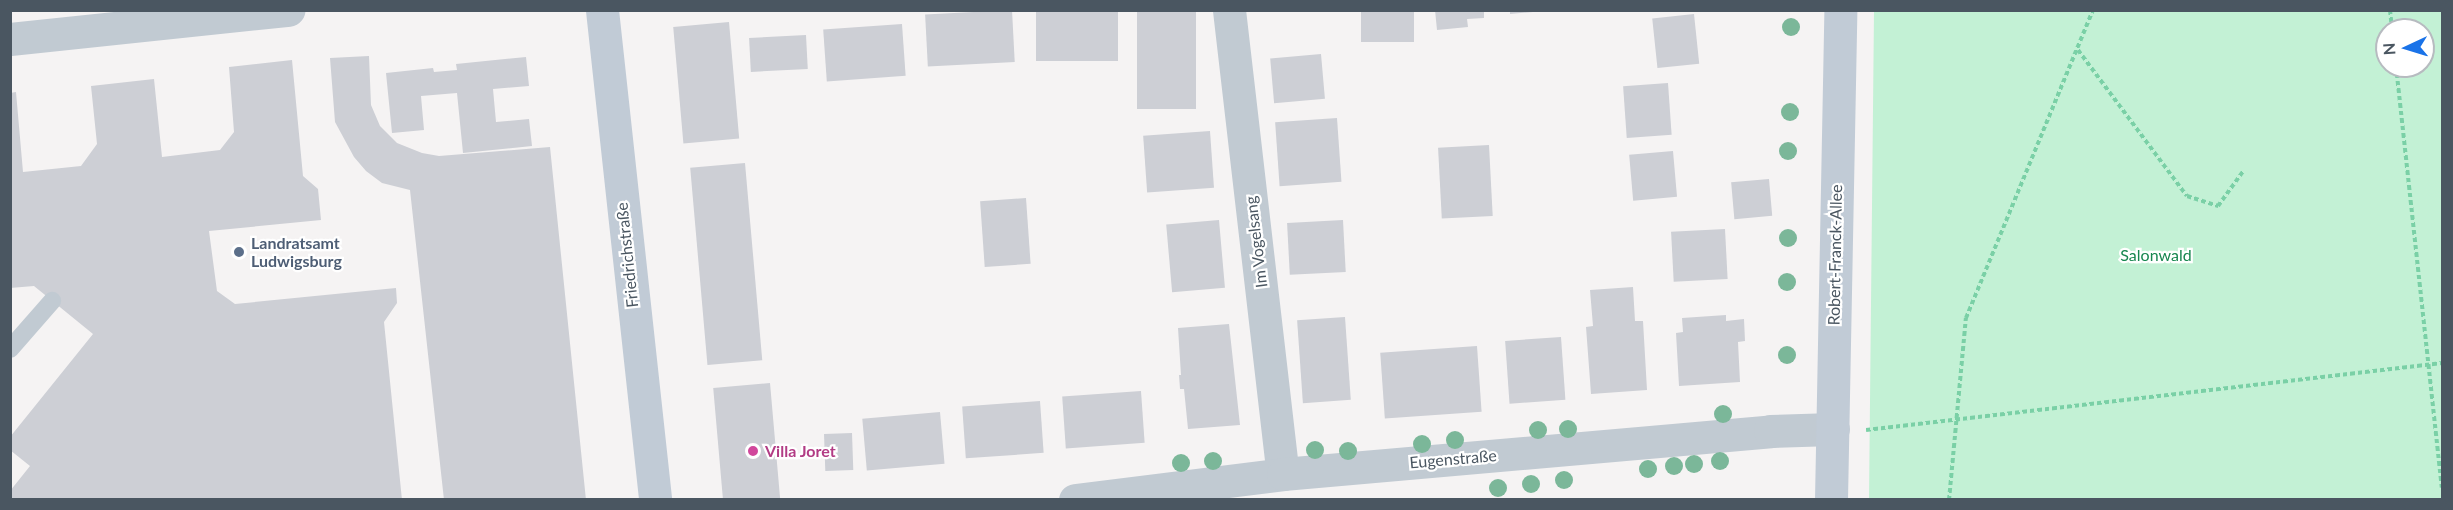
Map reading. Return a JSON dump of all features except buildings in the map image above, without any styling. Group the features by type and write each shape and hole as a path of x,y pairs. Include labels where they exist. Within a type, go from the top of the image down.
{"main road":[{"name":"Friedrichstraße","path":"603,10 655,500"},
{"name":"Robert-Franck-Allee","path":"1832,500 1840,10"}],"street":[{"path":"10,39 288,10"},
{"name":"Im Vogelsang","path":"1229,10 1283,474"},
{"name":"Eugenstraße","path":"1075,500 1195,492 1283,474 1770,431 1833,429"}],"lane":[{"path":"10,349 52,301"}],"path":[{"path":"1948,500 1966,318 2093,10"},
{"path":"2077,50 2187,196 2218,206 2244,170"},
{"path":"2397,78 2442,487"},
{"path":"1833,429 1870,430 2442,363"}],"green space":[{"name":"Salonwald","path":"1874,11 2442,11 2442,499 1869,499"}],"place":[{"name":"Landratsamt Ludwigsburg","path":"239,252"},
{"name":"Villa Joret","path":"753,451"}]}
